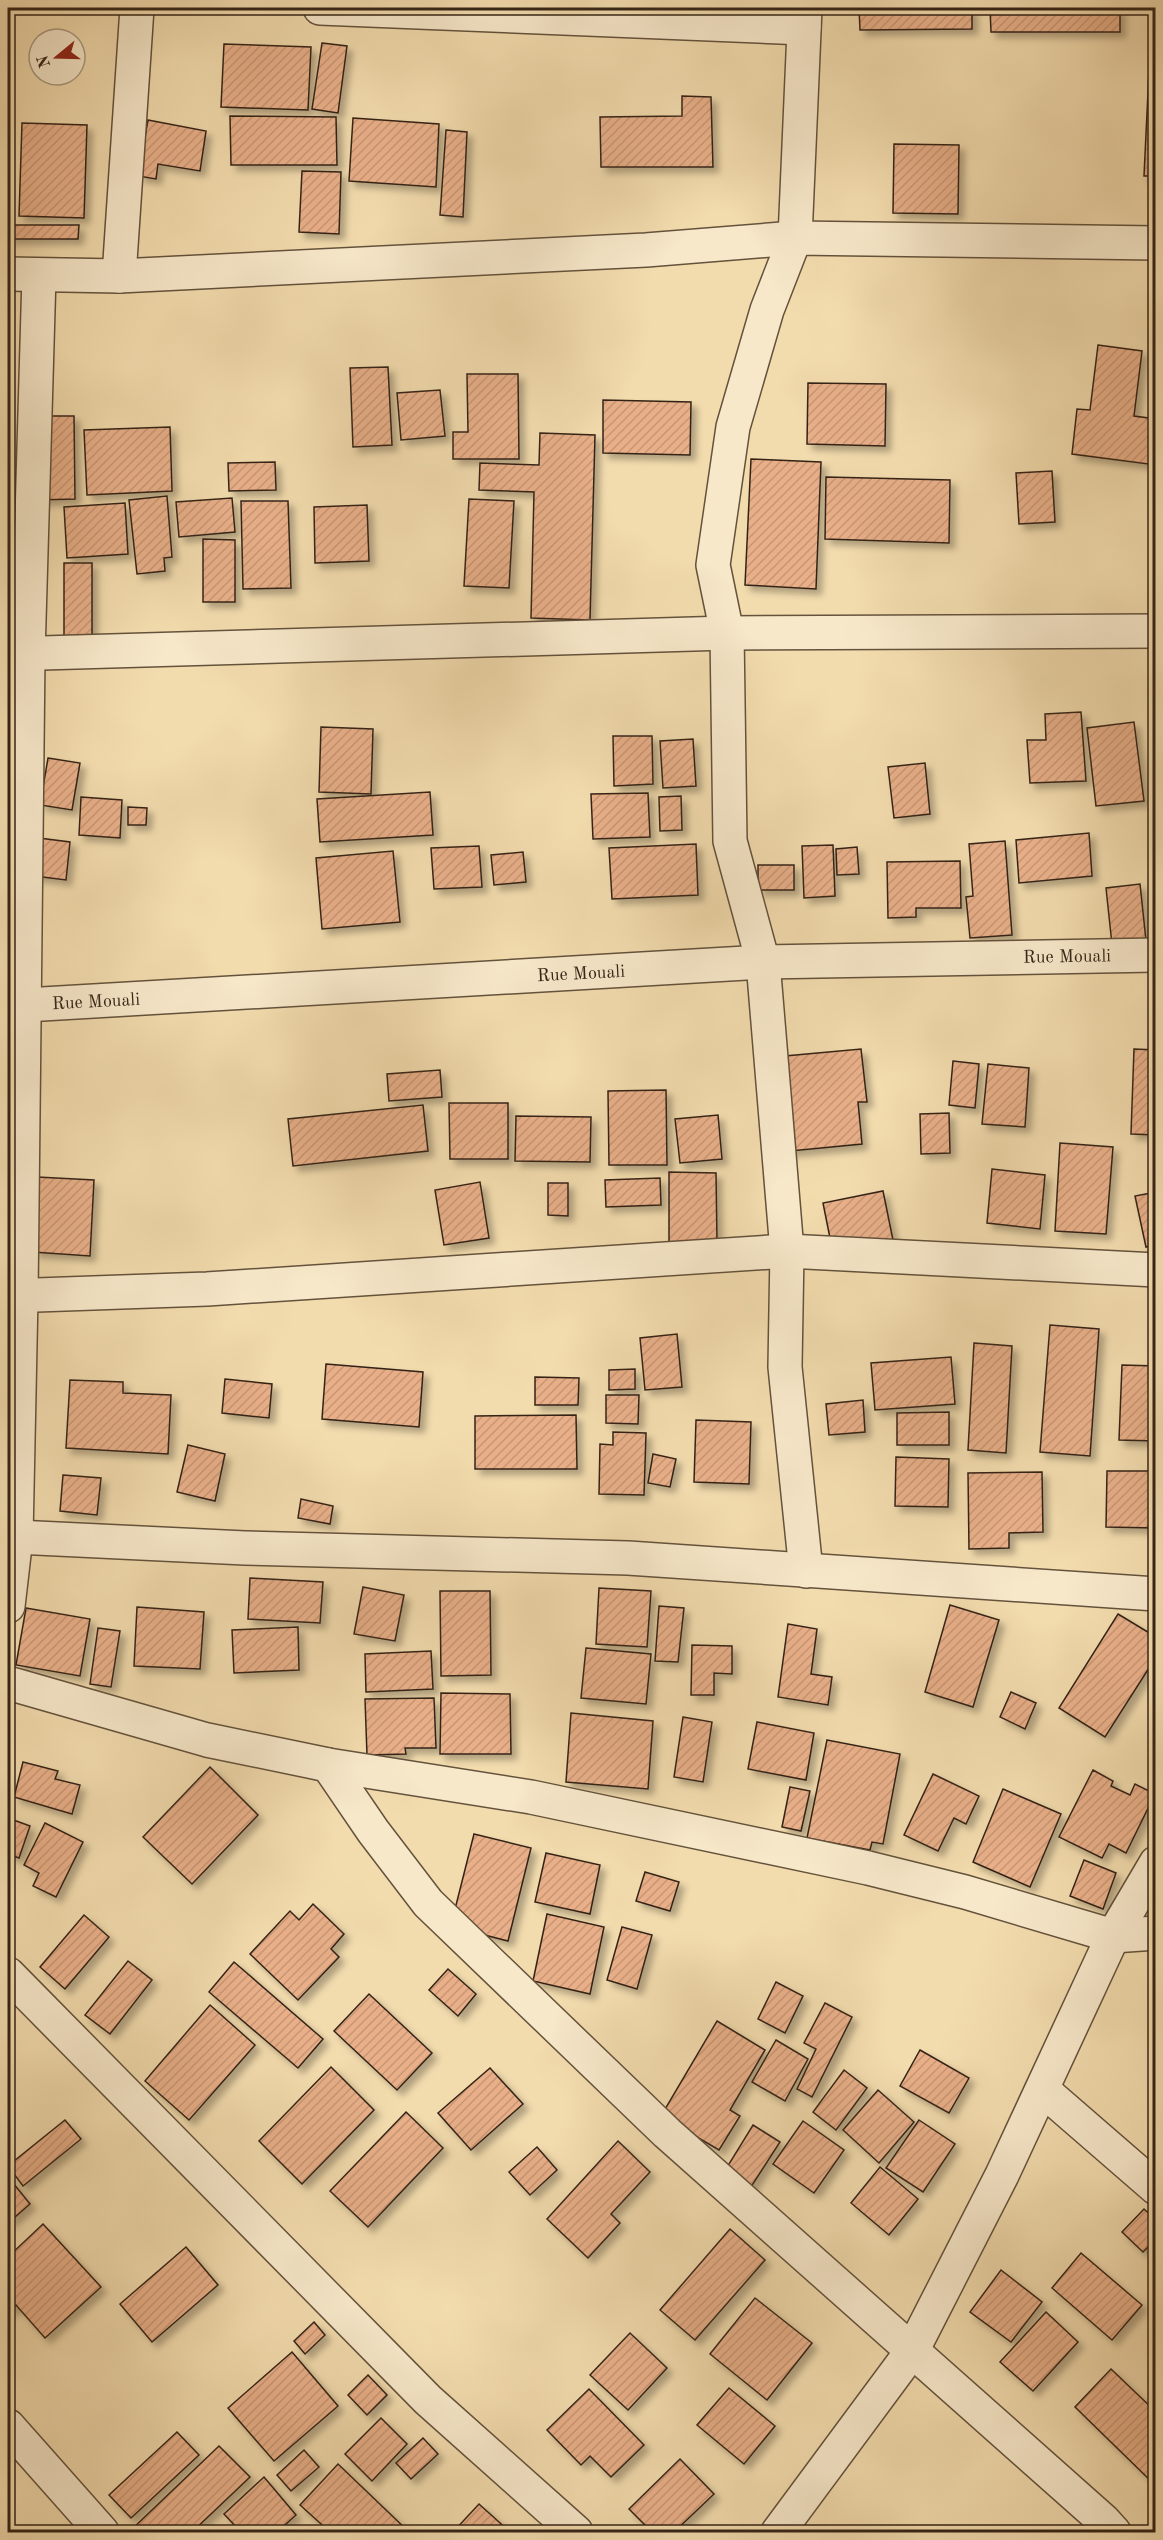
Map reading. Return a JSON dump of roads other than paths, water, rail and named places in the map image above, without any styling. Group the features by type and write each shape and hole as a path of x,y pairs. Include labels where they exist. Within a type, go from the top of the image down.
{"street":[{"path":"119,276 136,8"},
{"path":"320,8 805,18 795,238 766,310 732,438 713,565 727,633 730,841 763,962 787,1251 785,1367 806,1571"},
{"path":"8,1606 16,1537 14,1296 23,275 119,276 646,250 795,238 1155,243"},
{"path":"18,655 727,633 1155,631"},
{"name":"Rue Mouali","path":"16,1005 763,962 1155,954"},
{"path":"14,1296 207,1288 787,1251 1155,1270"},
{"path":"16,1537 246,1548 628,1558 1155,1594"},
{"path":"8,1683 207,1740 328,1765 531,1797 868,1868 965,1892 1113,1936 1155,1933"},
{"path":"328,1765 373,1831 428,1903 667,2133 1114,2532"},
{"path":"778,2532 912,2351 1043,2090 1113,1936 1155,1863"},
{"path":"8,1974 428,2400 576,2532"},
{"path":"1043,2090 1155,2188"},
{"path":"8,2426 102,2532"}]}
